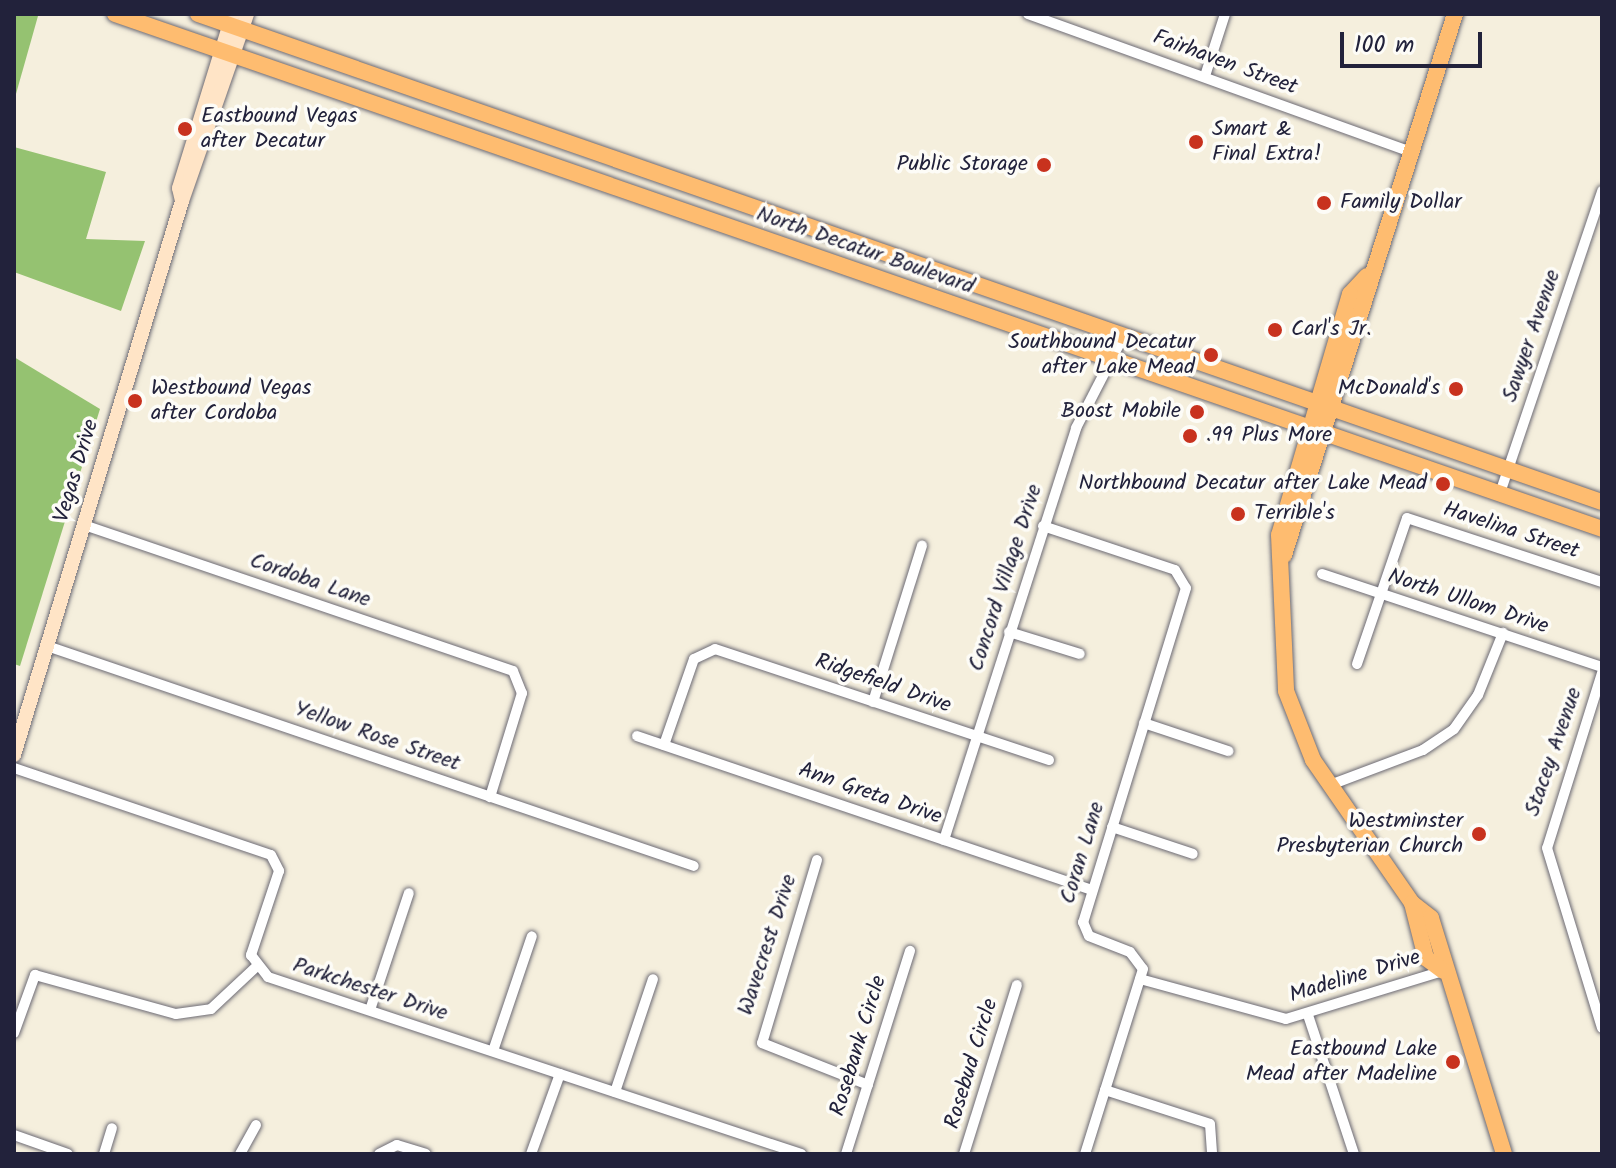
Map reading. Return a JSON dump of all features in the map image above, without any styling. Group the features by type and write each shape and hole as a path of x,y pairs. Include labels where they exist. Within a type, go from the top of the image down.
{"main road":[{"name":"North Decatur Boulevard","path":"115,14 228,50 909,290 1315,425 1602,529"},
{"name":"North Decatur Boulevard","path":"198,14 238,20 705,190 1123,337 1322,402 1602,502"},
{"path":"1455,14 1367,276 1350,294 1322,402 1279,535 1284,555 1278,617 1286,691 1330,785 1412,903 1426,958 1443,971 1504,1154"},
{"name":"Vegas Drive","path":"14,755 182,201 179,188 238,20"},
{"path":"446,129 456,101"},
{"path":"698,215 705,190"},
{"path":"909,290 918,263"}],"street":[{"name":"Fairhaven Street","path":"1028,14 1409,151"},
{"path":"1205,76 1225,14"},
{"name":"Sawyer Avenue","path":"1500,493 1602,191"},
{"name":"Concord Village Drive","path":"944,840 1076,428 1123,337"},
{"name":"Havelina Street","path":"1379,594 1407,518 1602,582"},
{"name":"Cordoba Lane","path":"84,525 513,671 520,680 490,797"},
{"name":"Coran Lane","path":"1043,526 1182,577 1186,588 1092,890 1084,930 1142,961 1140,979"},
{"path":"873,702 922,546"},
{"name":"North Ullom Drive","path":"1322,574 1503,633 1602,670"},
{"path":"1357,664 1379,594"},
{"path":"1009,632 1080,654"},
{"path":"1330,785 1423,750 1454,729 1478,695 1503,633"},
{"name":"Yellow Rose Street","path":"47,646 694,866"},
{"name":"Ridgefield Drive","path":"664,745 703,650 1049,760"},
{"name":"Stacey Avenue","path":"1602,670 1547,848 1602,1028"},
{"path":"1144,723 1228,751"},
{"name":"Ann Greta Drive","path":"637,736 1092,890"},
{"path":"14,768 271,855 279,871 251,955 256,967 211,1009 176,1014 35,975 14,1031"},
{"path":"1112,827 1193,854"},
{"name":"Wavecrest Drive","path":"817,860 762,1043 868,1085"},
{"path":"370,1010 409,893"},
{"path":"493,1051 532,936"},
{"name":"Rosebank Circle","path":"846,1154 910,951"},
{"name":"Parkchester Drive","path":"256,967 370,1010 801,1154"},
{"name":"Madeline Drive","path":"1140,979 1267,1017 1308,1015 1443,971"},
{"path":"615,1092 653,979"},
{"path":"1085,1154 1140,979"},
{"name":"Rosebud Circle","path":"964,1154 1017,985"},
{"path":"1308,1015 1354,1154"},
{"path":"531,1154 560,1074"},
{"path":"1105,1090 1203,1120 1214,1131 1212,1154"},
{"path":"240,1154 256,1125"},
{"path":"104,1154 112,1128"},
{"path":"14,1135 68,1154"},
{"path":"379,1154 397,1145 426,1154"}],"green space":[{"path":"14,14 38,16 14,101"},
{"path":"14,147 106,172 86,239 145,241 121,311 14,272"},
{"path":"14,357 100,409 20,666 14,664"}],"place":[{"name":"Eastbound Vegas after Decatur","path":"185,129"},
{"name":"Smart & Final Extra!","path":"1196,142"},
{"name":"Public Storage","path":"1044,165"},
{"name":"Family Dollar","path":"1324,203"},
{"name":"Carl's Jr.","path":"1275,330"},
{"name":"Southbound Decatur after Lake Mead","path":"1211,355"},
{"name":"McDonald's","path":"1456,389"},
{"name":"Westbound Vegas after Cordoba","path":"135,401"},
{"name":"Boost Mobile","path":"1197,412"},
{"name":".99 Plus More","path":"1190,436"},
{"name":"Northbound Decatur after Lake Mead","path":"1443,484"},
{"name":"Terrible's","path":"1238,514"},
{"name":"Westminster Presbyterian Church","path":"1479,834"},
{"name":"Eastbound Lake Mead after Madeline","path":"1453,1062"}]}
